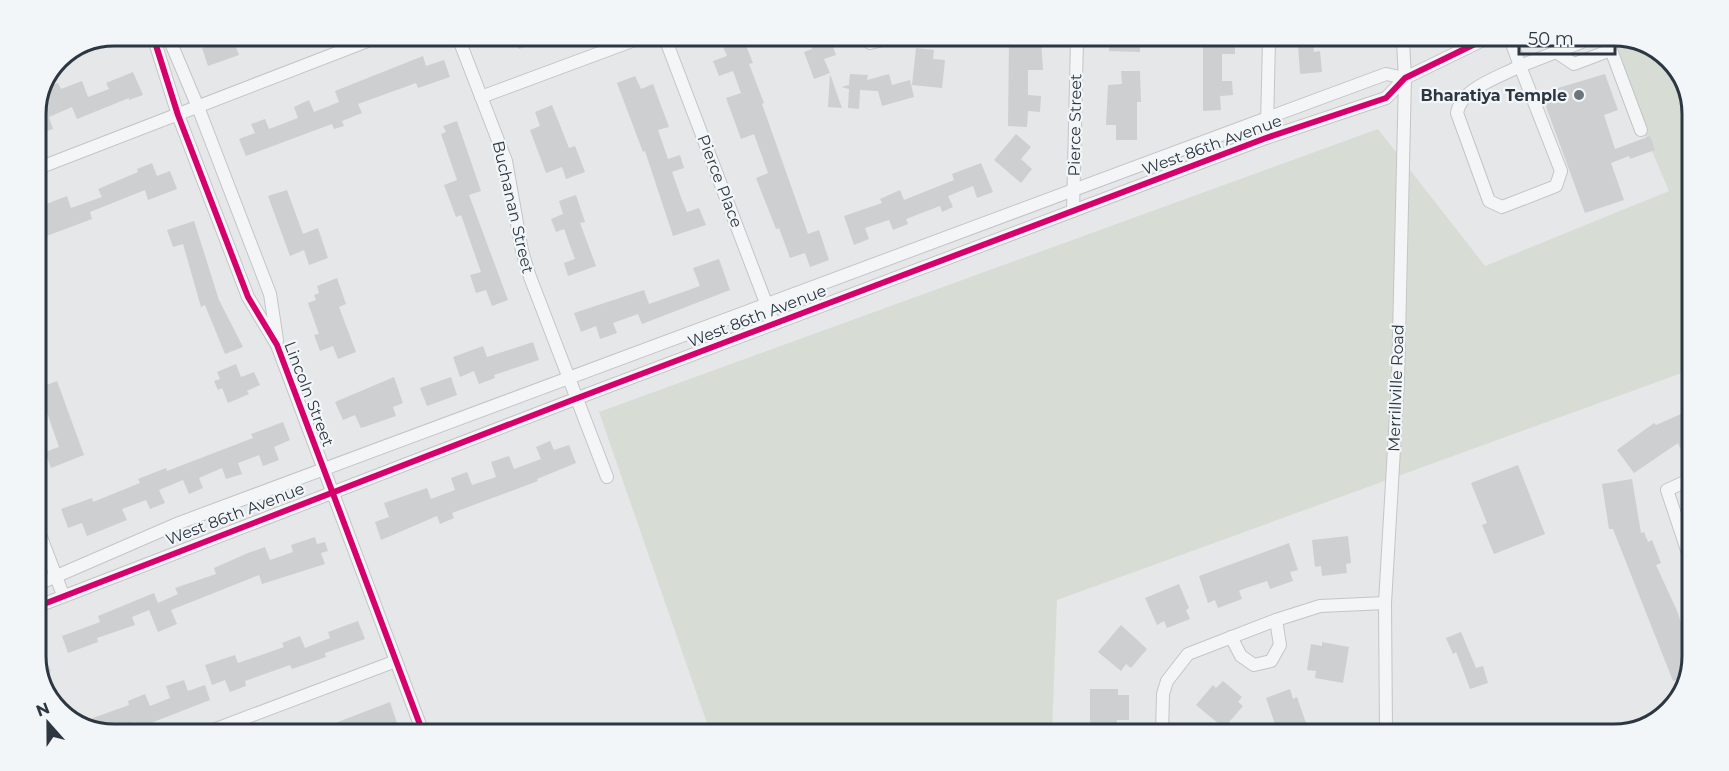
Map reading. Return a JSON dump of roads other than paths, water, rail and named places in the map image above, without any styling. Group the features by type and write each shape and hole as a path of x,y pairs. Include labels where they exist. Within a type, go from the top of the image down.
{"street":[{"name":"Lincoln Street","path":"156,46 178,115 248,297 277,345 420,724"},
{"name":"Lincoln Street","path":"172,46 198,106 270,294 277,345"},
{"path":"47,165 355,46"},
{"name":"Buchanan Street","path":"461,46 506,161 522,250 530,277 567,380 607,477"},
{"path":"481,97 618,46"},
{"name":"Pierce Place","path":"668,46 774,324"},
{"name":"Pierce Street","path":"1073,211 1077,46"},
{"path":"1266,138 1269,46"},
{"name":"Merrillville Road","path":"1386,724 1385,603 1398,380 1405,78 1403,46"},
{"name":"West 86th Avenue","path":"47,602 332,490 1266,138 1386,98 1405,78 1472,46"},
{"path":"1513,46 1520,66 1561,171 1556,186 1502,207 1489,201 1457,113 1458,104 1470,93 1520,66 1572,46"},
{"path":"1585,46 1591,58"},
{"path":"1556,52 1574,64 1591,58 1609,46 1641,129"},
{"name":"West 86th Avenue","path":"47,580 179,523 1074,189 1386,74 1405,78"},
{"path":"1682,483 1667,490 1682,535"},
{"path":"47,553 63,595"},
{"path":"1162,724 1163,694 1175,668 1188,654 1276,620 1320,606 1385,603"},
{"path":"1231,637 1241,656 1254,665 1271,661 1280,645 1276,620"},
{"path":"229,724 396,661"}],"place":[{"name":"Bharatiya Temple","path":"1579,95"}]}
